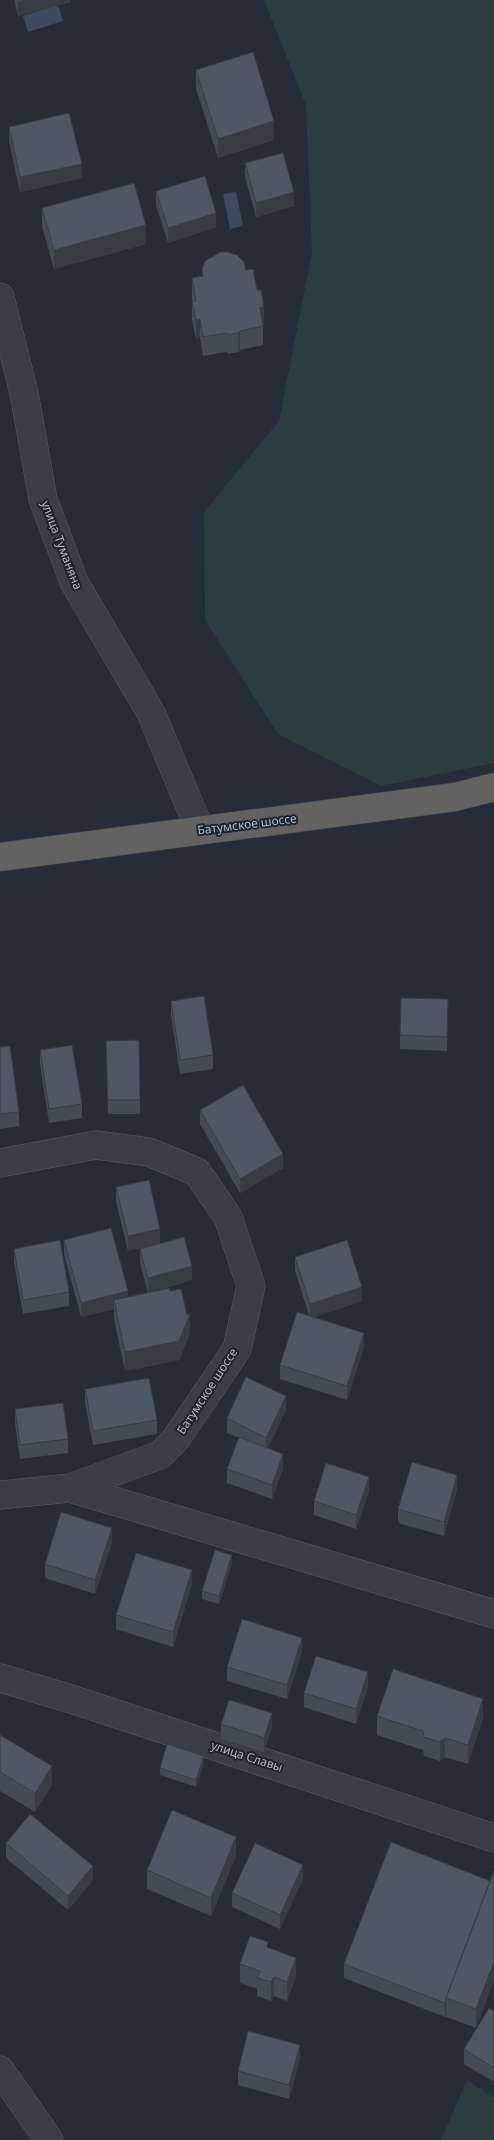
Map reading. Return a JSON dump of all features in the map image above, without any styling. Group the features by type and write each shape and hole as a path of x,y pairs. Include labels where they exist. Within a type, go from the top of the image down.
{"highway":[{"name":"Батумское шоссе","path":"0,857 455,797 494,787"}],"street":[{"name":"улица Туманяна","path":"0,297 24,393 43,499 74,582 151,712 200,830"},
{"name":"Батумское шоссе","path":"0,1163 96,1146 149,1152 197,1172 228,1217 250,1286 237,1349 175,1440 160,1456 70,1488 0,1495"},
{"name":"Батумское шоссе","path":"70,1488 494,1614"},
{"name":"улица Славы","path":"0,1678 99,1708 494,1838"},
{"path":"0,2070 49,2140"}],"shaded area":[{"path":"264,0 494,0 494,763 381,786 278,734 205,620 204,512 279,421 312,253 306,105"},
{"path":"467,2080 494,2098 494,2140 441,2140"}],"water":[{"path":"58,5 63,21 28,32 23,16"},
{"path":"236,192 243,226 230,229 223,194"}],"building":[{"path":"253,52 274,121 218,139 196,70"},
{"path":"69,113 82,164 20,177 9,127"},
{"path":"283,153 294,192 256,203 245,163"},
{"path":"205,176 216,213 168,228 156,191"},
{"path":"134,183 146,225 54,250 42,208"},
{"path":"221,252 237,255 244,262 246,270 253,269 257,290 261,290 264,307 260,308 263,326 229,335 226,333 203,337 200,319 196,320 192,301 196,301 192,278 203,276 202,269 205,261"},
{"path":"204,996 213,1055 180,1060 171,1001"},
{"path":"401,998 448,999 447,1037 400,1035"},
{"path":"139,1040 140,1100 108,1100 106,1041"},
{"path":"72,1045 82,1104 49,1109 40,1050"},
{"path":"10,1046 19,1112 0,1114 0,1047"},
{"path":"243,1085 283,1154 240,1179 200,1110"},
{"path":"149,1180 160,1229 128,1236 116,1187"},
{"path":"111,1228 128,1291 81,1303 64,1240"},
{"path":"184,1237 192,1266 148,1278 140,1249"},
{"path":"60,1240 69,1292 23,1300 14,1249"},
{"path":"347,1240 362,1287 310,1304 295,1257"},
{"path":"170,1288 170,1291 181,1289 187,1315 190,1314 179,1341 125,1352 114,1300"},
{"path":"297,1312 364,1333 347,1386 280,1365"},
{"path":"246,1377 286,1396 266,1438 227,1418"},
{"path":"149,1378 157,1420 93,1431 85,1389"},
{"path":"63,1403 68,1439 20,1445 15,1409"},
{"path":"239,1437 283,1454 272,1485 227,1469"},
{"path":"412,1462 457,1475 444,1522 398,1509"},
{"path":"326,1463 369,1477 356,1515 314,1501"},
{"path":"61,1512 112,1528 95,1580 45,1564"},
{"path":"215,1550 232,1555 219,1596 202,1591"},
{"path":"136,1553 192,1570 173,1632 116,1615"},
{"path":"242,1619 302,1638 287,1685 227,1667"},
{"path":"316,1656 368,1672 356,1709 304,1693"},
{"path":"393,1669 483,1699 468,1745 445,1738 440,1742 424,1737 423,1731 377,1716"},
{"path":"229,1700 272,1713 264,1738 221,1724"},
{"path":"0,1735 52,1766 35,1793 0,1772"},
{"path":"167,1744 204,1756 196,1780 160,1768"},
{"path":"172,1810 236,1837 211,1898 147,1870"},
{"path":"30,1814 93,1866 68,1896 6,1843"},
{"path":"391,1842 490,1881 445,2003 344,1964"},
{"path":"255,1843 303,1865 280,1915 232,1893"},
{"path":"494,1871 494,1962 476,2009 446,1998"},
{"path":"250,1936 268,1942 267,1947 296,1958 287,1982 274,1977 271,1982 257,1978 260,1971 240,1964"},
{"path":"489,2008 494,2011 494,2068 464,2049"},
{"path":"248,2031 300,2045 289,2085 238,2071"}]}
